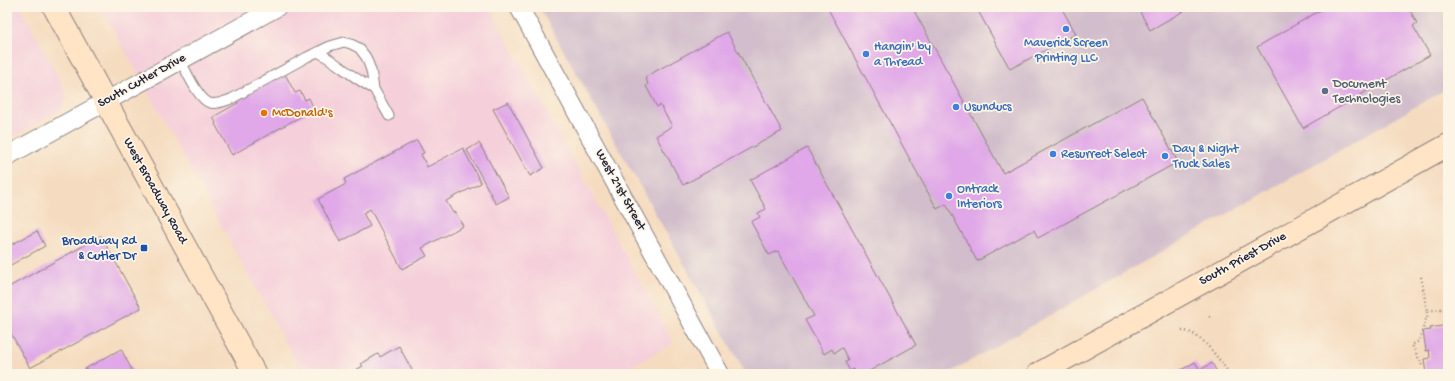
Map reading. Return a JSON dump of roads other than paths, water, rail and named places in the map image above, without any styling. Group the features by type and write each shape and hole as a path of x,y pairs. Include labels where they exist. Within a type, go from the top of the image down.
{"main road":[{"name":"West Broadway Road","path":"54,7 255,374"},
{"name":"South Priest Drive","path":"1038,374 1448,145"}],"street":[{"name":"South Cutler Drive","path":"7,156 277,7"},
{"name":"West 21st Street","path":"519,7 720,374"}],"lane":[{"path":"180,60 200,96 209,103 220,103 231,99 318,52 344,42 359,48 366,57 371,70 374,89 389,116"},
{"path":"318,52 330,58 363,83 374,89"}],"place":[{"name":"Maverick Screen Printing LLC","path":"1066,29"},
{"name":"Hangin' by a Thread","path":"866,54"},
{"name":"Document Technologies","path":"1325,91"},
{"name":"Usunducs","path":"956,107"},
{"name":"McDonald's","path":"264,113"},
{"name":"Resurrect Select","path":"1053,154"},
{"name":"Day & Night Truck Sales","path":"1165,156"},
{"name":"Ontrack Interiors","path":"949,196"},
{"name":"Broadway Rd & Cutler Dr","path":"144,248"}]}
